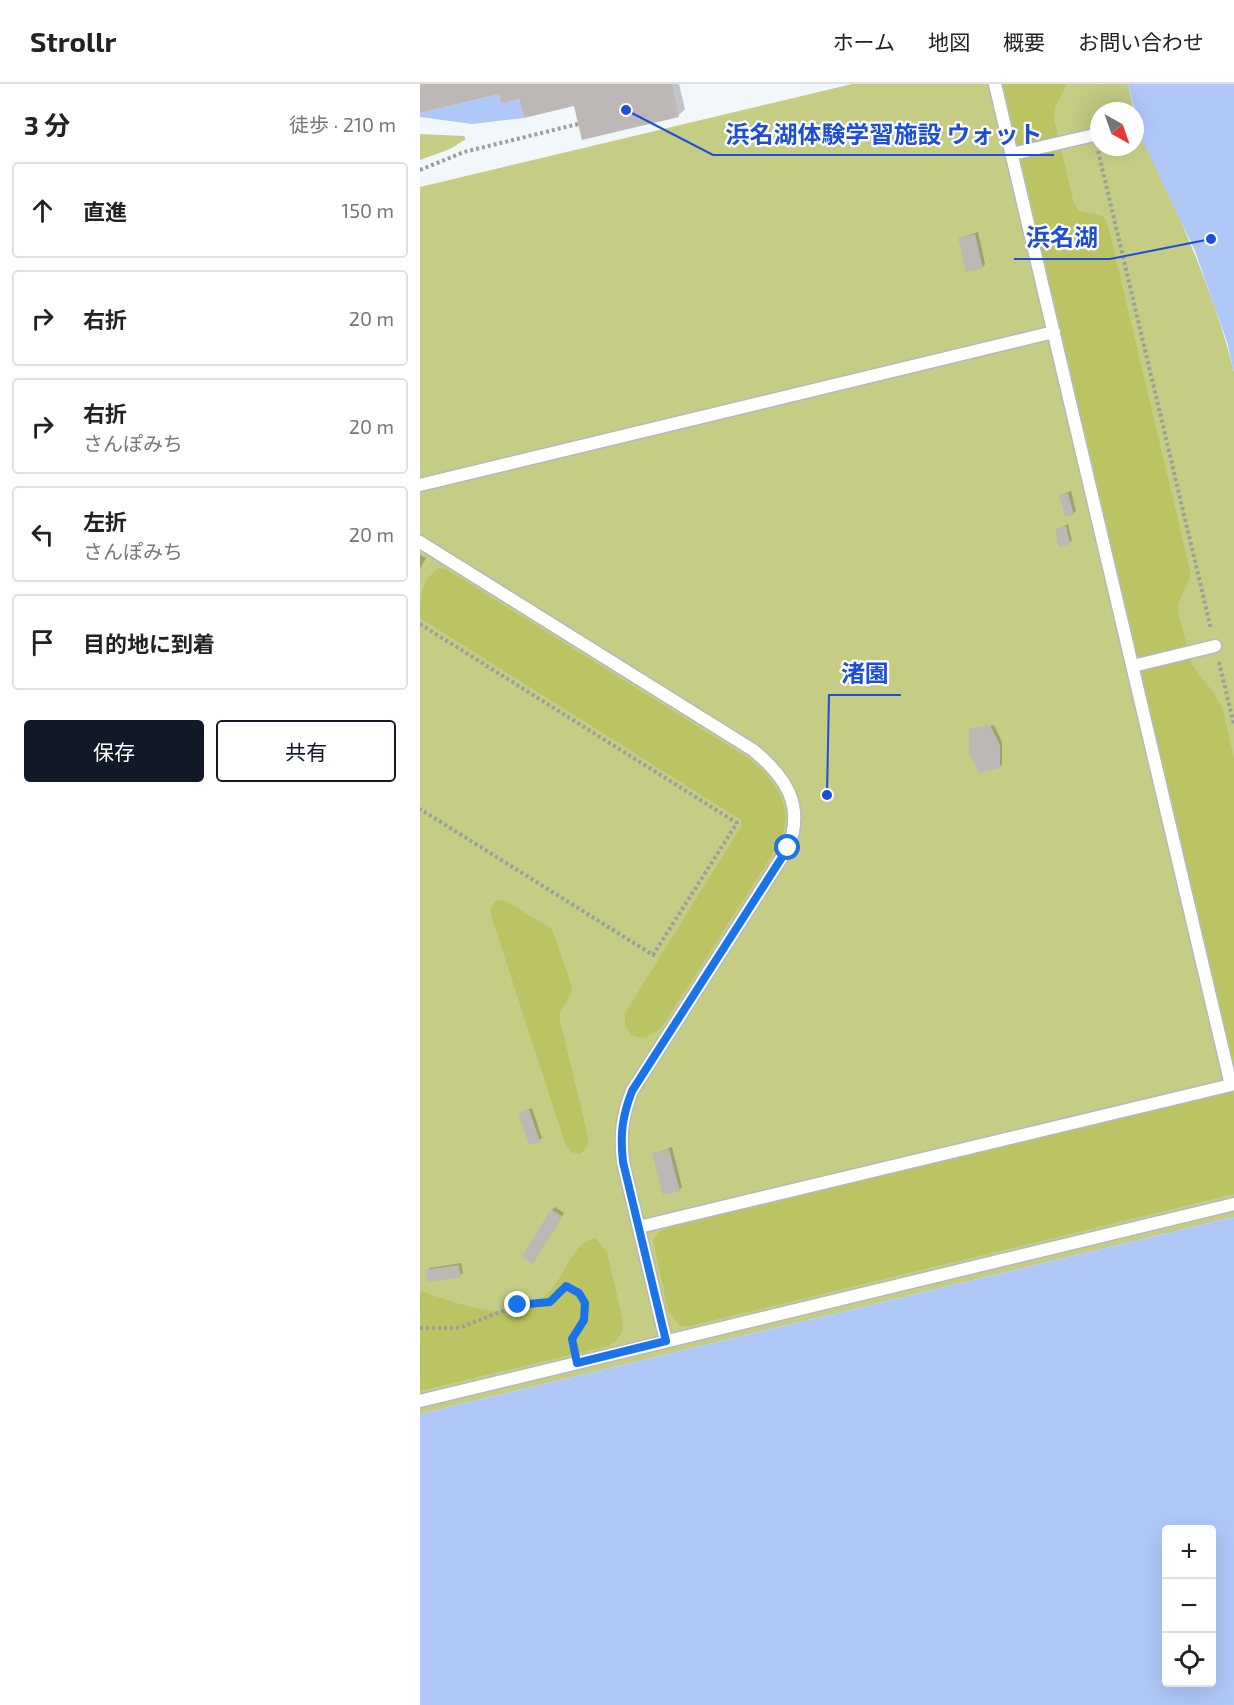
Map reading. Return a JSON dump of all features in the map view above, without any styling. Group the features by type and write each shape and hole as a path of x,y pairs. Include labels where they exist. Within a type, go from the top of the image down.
{"lane":[{"path":"639,1227 1231,1085 995,84"},
{"path":"1012,154 1090,136"},
{"path":"420,485 1054,332"},
{"path":"420,542 753,750 768,762 792,796 796,814 795,832 788,848 632,1091 624,1113 620,1135 622,1153 666,1341"},
{"path":"1133,666 1215,646"},
{"path":"420,1401 1234,1204"}],"path":[{"path":"420,170 464,152 578,124"},
{"path":"1100,156 1234,725"},
{"path":"420,624 737,823 653,955 420,809"},
{"path":"420,1328 459,1328 518,1305 550,1302 566,1286 579,1293 585,1303 584,1320 572,1339 577,1363"}],"green space":[{"path":"852,84 1128,84 1132,102 1090,102 1090,156 1144,156 1144,135 1202,273 1234,372 1234,1217 420,1414 420,187"},
{"path":"1003,84 1067,84 1055,107 1054,119 1074,204 1079,211 1103,216 1107,222 1190,571 1178,612 1192,665 1222,707 1234,758 1234,1064"},
{"path":"420,134 464,136 466,139 450,149 420,160"},
{"path":"439,568 446,569 748,758 767,776 780,796 785,818 779,844 662,1027 651,1035 640,1037 631,1035 625,1024 625,1013 741,827 741,820 420,618 421,597 425,584"},
{"path":"504,900 552,929 572,987 559,1016 588,1137 588,1146 580,1154 571,1152 565,1143 491,915 491,907 496,901"},
{"path":"1234,1088 1234,1194 690,1326 680,1326 668,1311 653,1240 659,1232 667,1228 1227,1093"},
{"path":"596,1238 607,1253 623,1321 621,1333 615,1342 607,1346 420,1391 420,1291 477,1308 496,1311 520,1309 537,1302 550,1291 576,1251 585,1242"}],"water":[{"path":"1128,84 1234,84 1234,372 1227,342 1195,251 1144,143 1144,102 1132,102"},
{"path":"499,94 501,104 519,99 524,118 472,124 420,117 420,113"},
{"path":"1234,1217 1234,1705 420,1705 420,1414"}],"building":[{"path":"420,84 672,84 679,117 582,140 574,106 524,118 519,99 501,104 499,94 420,113"},
{"path":"975,234 983,268 966,272 958,238"},
{"path":"1068,493 1074,515 1065,517 1059,495"},
{"path":"1066,526 1070,544 1059,547 1055,529"},
{"path":"990,725 1000,745 1000,768 979,773 969,753 969,729"},
{"path":"529,1109 540,1142 529,1145 518,1113"},
{"path":"669,1149 680,1191 663,1195 652,1153"},
{"path":"551,1209 562,1216 533,1264 522,1257"},
{"path":"459,1265 461,1277 427,1282 425,1270"}],"place":[{"name":"浜名湖体験学習施設 ウォット","path":"626,110"},
{"name":"浜名湖","path":"1211,239"},
{"name":"渚園","path":"827,795"}],"route":[{"path":"518,1305 545,1304 566,1286 579,1293 585,1303 584,1320 572,1339 577,1363 666,1341 623,1162 620,1135 624,1113 632,1091 788,848"}]}
